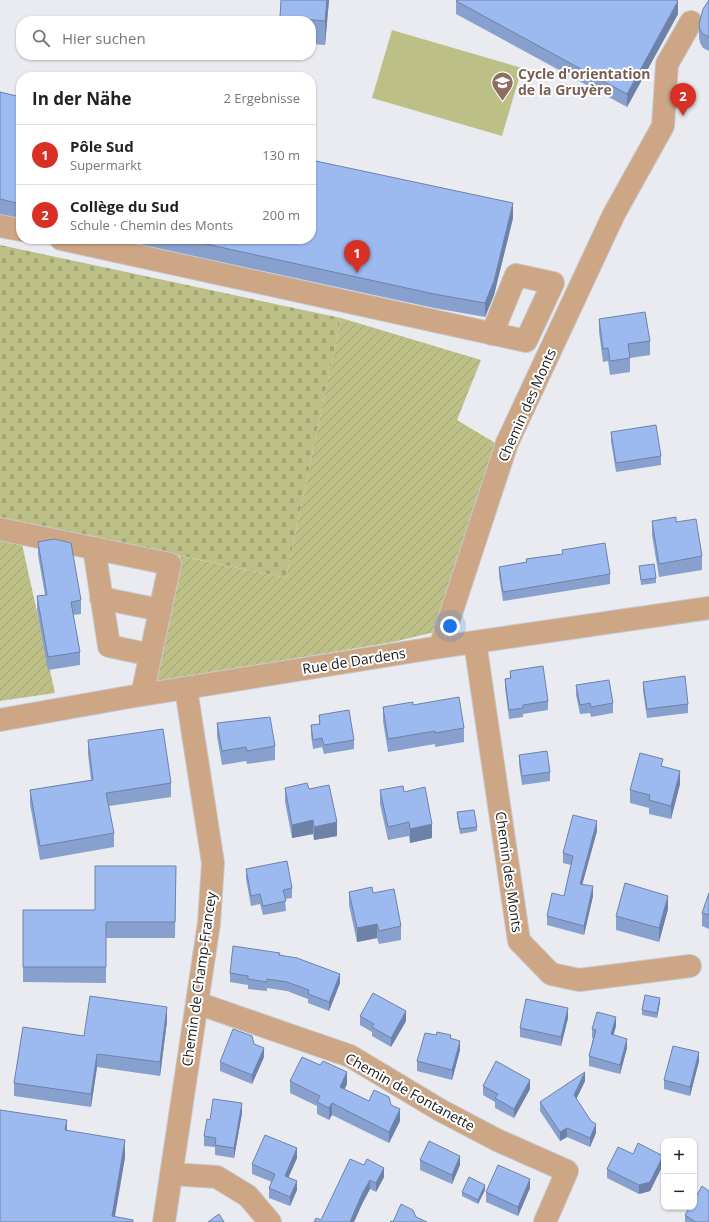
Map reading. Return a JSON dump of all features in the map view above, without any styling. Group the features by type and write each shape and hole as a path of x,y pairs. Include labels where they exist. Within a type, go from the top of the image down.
{"street":[{"name":"Chemin des Monts","path":"440,647 507,443 614,214 663,126 667,64 691,22"},
{"path":"0,226 16,229"},
{"path":"84,244 492,334"},
{"path":"0,529 170,564 142,695"},
{"path":"94,548 109,646 150,655"},
{"path":"101,598 160,610"},
{"name":"Rue de Dardens","path":"0,720 142,695 440,647 709,608"},
{"name":"Chemin des Monts","path":"475,642 519,941 551,974 579,980 690,966"},
{"name":"Chemin de Champ-Francey","path":"164,1222 209,923 212,863 186,689"},
{"name":"Chemin de Fontanette","path":"197,1003 350,1056 496,1140 567,1171 545,1222"},
{"path":"171,1174 216,1177 248,1196 270,1222"}],"green space":[{"path":"392,30 522,68 502,136 372,98"},
{"path":"0,245 341,318 286,578 0,518"},
{"path":"341,318 481,360 457,420 497,444 439,631 393,642 153,682 180,556 286,578"},
{"path":"0,531 20,535 55,693 0,701"}],"building":[{"path":"281,0 327,0 325,21 316,20 316,16 280,16"},
{"path":"709,0 709,37 703,34 700,30 699,24 703,9"},
{"path":"456,1 678,1 627,94"},
{"path":"0,92 16,96 16,203 0,199"},
{"path":"316,161 513,203 494,281 485,303 434,294 206,244 316,244"},
{"path":"645,312 650,341 628,344 630,358 610,361 608,348 603,349 599,319"},
{"path":"656,425 661,456 616,463 611,432"},
{"path":"676,517 676,522 696,519 702,556 659,564 652,521"},
{"path":"54,539 71,543 81,600 71,602 80,652 48,657 37,596 47,595 38,542"},
{"path":"605,543 610,574 503,592 499,567 527,562 526,559 563,554 562,550"},
{"path":"654,564 656,578 641,580 639,566"},
{"path":"543,666 548,701 523,705 523,708 509,710 505,679 511,678 510,671"},
{"path":"685,676 688,704 647,709 643,682"},
{"path":"609,680 613,703 591,707 590,703 580,705 576,685"},
{"path":"459,697 464,728 388,739 383,707 413,702 413,705"},
{"path":"349,710 354,740 324,745 322,738 313,740 311,725 320,724 319,715"},
{"path":"270,717 275,746 247,751 246,747 222,751 217,723"},
{"path":"163,729 171,783 106,793 114,833 40,846 30,790 93,780 88,740"},
{"path":"547,751 550,772 522,776 519,755"},
{"path":"640,753 663,759 661,766 680,771 671,806 649,800 650,795 630,790"},
{"path":"307,783 309,789 329,785 337,822 314,827 313,820 292,825 285,788"},
{"path":"403,786 404,792 425,787 432,824 410,829 409,822 388,827 380,790"},
{"path":"474,810 477,827 460,829 457,812"},
{"path":"573,815 597,821 580,884 593,886 584,926 547,916 552,893 564,896 573,856 563,853"},
{"path":"287,861 292,888 283,890 286,901 263,906 260,894 251,896 246,869"},
{"path":"95,866 176,866 175,922 106,922 106,967 23,967 23,910 95,910"},
{"path":"625,883 668,896 659,928 616,916"},
{"path":"372,887 373,893 394,889 401,926 379,931 377,924 357,928 349,892"},
{"path":"709,893 709,915 702,913"},
{"path":"233,946 280,953 279,955 297,958 340,974 329,1002 308,994 309,990 287,982 267,979 267,982 248,979 248,976 230,973"},
{"path":"373,993 406,1011 391,1038 372,1027 374,1024 360,1016"},
{"path":"645,995 660,998 657,1013 642,1010"},
{"path":"90,996 167,1007 160,1062 97,1054 91,1094 14,1083 23,1027 84,1036"},
{"path":"526,999 568,1008 561,1037 520,1028"},
{"path":"597,1012 616,1017 611,1034 627,1039 620,1065 589,1056 596,1030 592,1029"},
{"path":"233,1029 252,1036 254,1044 264,1048 252,1075 220,1062"},
{"path":"437,1032 451,1035 450,1038 460,1041 452,1070 417,1061 425,1033 436,1035"},
{"path":"673,1046 699,1052 690,1087 664,1080"},
{"path":"302,1057 320,1065 323,1061 347,1072 340,1087 369,1101 374,1090 389,1097 391,1105 400,1109 389,1132 332,1103 329,1108 317,1102 320,1096 290,1081"},
{"path":"496,1061 530,1080 514,1109 495,1098 498,1094 483,1086"},
{"path":"585,1072 574,1095 591,1121 596,1124 590,1138 567,1128 560,1132 540,1102"},
{"path":"213,1099 242,1103 234,1148 215,1145 216,1138 204,1136 207,1119 210,1120"},
{"path":"0,1110 67,1120 65,1130 125,1140 112,1216 133,1220 133,1222 0,1222"},
{"path":"265,1135 297,1148 285,1176 297,1181 290,1197 269,1188 275,1174 252,1164"},
{"path":"429,1141 460,1156 452,1175 420,1160"},
{"path":"638,1143 661,1155 661,1160 650,1182 639,1185 607,1169 618,1147 633,1154"},
{"path":"350,1159 364,1165 367,1159 384,1168 376,1183 370,1180 362,1194 350,1222 314,1222 316,1218 321,1220"},
{"path":"498,1165 530,1179 518,1207 486,1192"},
{"path":"469,1177 485,1185 478,1200 462,1192"},
{"path":"702,1186 709,1191 709,1222 696,1222 685,1215 688,1210 697,1210 697,1195"},
{"path":"401,1204 413,1210 416,1217 427,1222 393,1222"},
{"path":"219,1214 224,1222 208,1222"}],"place":[{"name":"Cycle d'orientation de la Gruyère","path":"502,102"},
{"name":"Collège du Sud","path":"683,116"},
{"name":"Pôle Sud","path":"357,273"}]}
